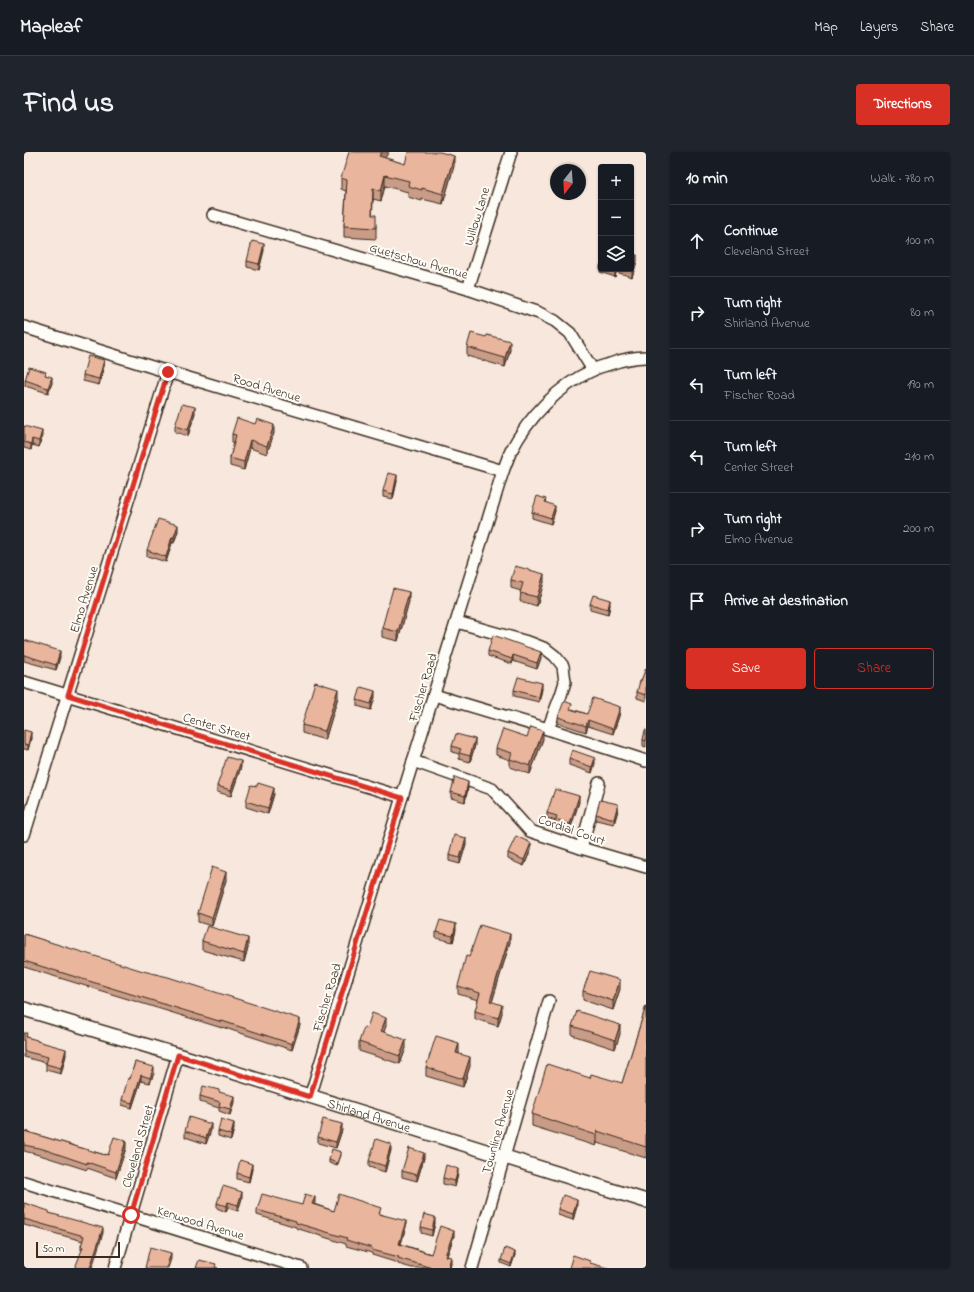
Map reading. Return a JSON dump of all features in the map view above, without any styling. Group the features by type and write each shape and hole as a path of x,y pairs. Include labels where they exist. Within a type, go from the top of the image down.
{"street":[{"name":"Willow Lane","path":"468,289 511,152"},
{"name":"Guetschow Avenue","path":"213,215 468,289 524,307 555,321 570,333 593,370"},
{"name":"Rood Avenue","path":"24,328 503,471"},
{"name":"Fischer Road","path":"310,1097 503,471 511,452 522,433 536,415 556,395 573,382 593,370 619,361 646,357"},
{"name":"Elmo Avenue","path":"24,835 168,372"},
{"path":"457,622 532,643 546,649 555,656 563,666 565,682 548,729"},
{"name":"Center Street","path":"24,682 402,798"},
{"path":"434,695 548,729 646,761"},
{"name":"Cordial Court","path":"413,761 492,789 530,831 646,867"},
{"path":"582,848 599,783"},
{"name":"Townline Avenue","path":"472,1268 549,1001"},
{"name":"Shirland Avenue","path":"24,1009 178,1055 646,1201"},
{"name":"Cleveland Street","path":"115,1268 178,1055"},
{"name":"Kenwood Avenue","path":"24,1182 301,1268"}],"building":[{"path":"349,152 382,152 379,156 405,164 408,152 440,152 454,156 443,194 408,186 409,181 385,175 381,191 373,188 372,215 376,215 376,228 344,226 347,180 341,178"},
{"path":"252,241 264,244 259,264 247,261"},
{"path":"634,254 637,255 634,265"},
{"path":"471,333 486,337 487,335 510,341 505,358 467,347"},
{"path":"88,356 104,360 99,379 83,375"},
{"path":"29,367 46,372 45,375 52,377 48,388 25,380"},
{"path":"182,404 195,407 188,430 175,426"},
{"path":"237,418 255,424 257,419 274,425 267,446 250,440 244,462 230,458 236,435 232,434"},
{"path":"24,426 42,431 39,441 32,439 31,444 24,442"},
{"path":"388,473 397,475 393,494 383,491"},
{"path":"537,496 546,499 545,502 555,506 551,518 532,512"},
{"path":"158,519 178,525 174,537 172,537 166,557 147,550"},
{"path":"515,566 544,574 537,597 520,593 523,583 511,580"},
{"path":"393,588 409,592 398,632 382,628"},
{"path":"593,595 610,600 608,609 590,604"},
{"path":"493,635 541,652 537,663 513,655 512,659 488,651"},
{"path":"24,640 60,651 56,665 24,655"},
{"path":"646,668 646,695 637,692"},
{"path":"518,677 542,683 539,697 514,690"},
{"path":"315,682 338,689 325,731 302,725"},
{"path":"361,687 375,691 371,704 357,700"},
{"path":"593,698 620,707 613,729 588,720 586,726 558,717 564,701 572,704 570,709 587,714"},
{"path":"531,727 543,731 530,766 510,759 512,753 496,748 503,729 527,737"},
{"path":"24,730 31,732 28,745 24,744"},
{"path":"646,730 646,741 643,740"},
{"path":"456,734 475,739 470,756 459,753 461,749 452,746"},
{"path":"572,750 595,758 592,767 569,759"},
{"path":"227,757 241,761 231,790 217,786"},
{"path":"455,777 468,782 465,796 451,792"},
{"path":"258,783 274,788 268,808 246,801 251,785 257,786"},
{"path":"555,789 579,796 570,824 556,819 557,816 547,813"},
{"path":"600,800 618,804 614,819 596,814"},
{"path":"454,835 466,838 460,858 449,855"},
{"path":"516,836 531,843 524,860 508,853"},
{"path":"212,867 226,872 212,918 198,913"},
{"path":"440,920 456,924 453,936 436,932"},
{"path":"480,925 510,934 490,1001 502,1005 498,1018 475,1011 480,993 458,986 466,956 469,957"},
{"path":"207,926 248,938 244,954 202,941"},
{"path":"24,934 143,971 168,977 300,1019 292,1044 222,1021 24,961"},
{"path":"590,971 620,980 613,1001 583,991"},
{"path":"646,1006 646,1147 597,1131 596,1135 532,1114 547,1064 590,1078 591,1074 622,1083"},
{"path":"577,1011 620,1025 615,1040 572,1026"},
{"path":"372,1013 386,1018 381,1031 406,1040 400,1056 359,1042 364,1027 367,1028"},
{"path":"24,1033 27,1033 26,1037 66,1049 61,1068 46,1064 48,1057 24,1051"},
{"path":"436,1036 459,1043 456,1053 470,1057 463,1079 426,1067"},
{"path":"135,1062 154,1067 150,1078 141,1075 132,1103 122,1100 128,1078 130,1079"},
{"path":"203,1086 234,1096 230,1109 219,1106 220,1102 200,1096"},
{"path":"189,1117 211,1124 206,1138 185,1131"},
{"path":"221,1119 234,1123 231,1135 218,1131"},
{"path":"323,1119 342,1124 336,1142 318,1137"},
{"path":"24,1131 105,1155 108,1155 114,1137 126,1141 116,1172 43,1149 24,1145"},
{"path":"376,1139 391,1144 385,1166 369,1161"},
{"path":"409,1148 424,1153 417,1175 402,1171"},
{"path":"332,1149 341,1152 337,1163 329,1160"},
{"path":"240,1160 252,1164 249,1177 237,1173"},
{"path":"446,1165 458,1169 455,1181 443,1178"},
{"path":"223,1186 242,1192 238,1205 228,1202 226,1206 217,1203"},
{"path":"262,1194 302,1205 305,1194 315,1197 312,1204 334,1211 339,1194 381,1208 379,1214 406,1221 399,1244 431,1254 440,1226 454,1231 445,1256 451,1257 448,1268 432,1268 398,1258 399,1257 372,1250 372,1248 346,1240 347,1238 257,1210"},
{"path":"563,1195 577,1200 573,1214 558,1209"},
{"path":"24,1203 49,1211 49,1213 103,1228 90,1268 75,1268 83,1247 81,1246 84,1236 24,1219"},
{"path":"424,1214 435,1217 432,1230 421,1227"},
{"path":"150,1247 171,1253 166,1268 145,1268"},
{"path":"505,1248 515,1252 511,1264 501,1260"},
{"path":"573,1255 590,1261 590,1263 608,1268 569,1268"},
{"path":"199,1260 216,1264 215,1267 218,1268 196,1268"}],"route":[{"path":"131,1215 178,1055 310,1097 402,798 68,695 168,372"}]}
